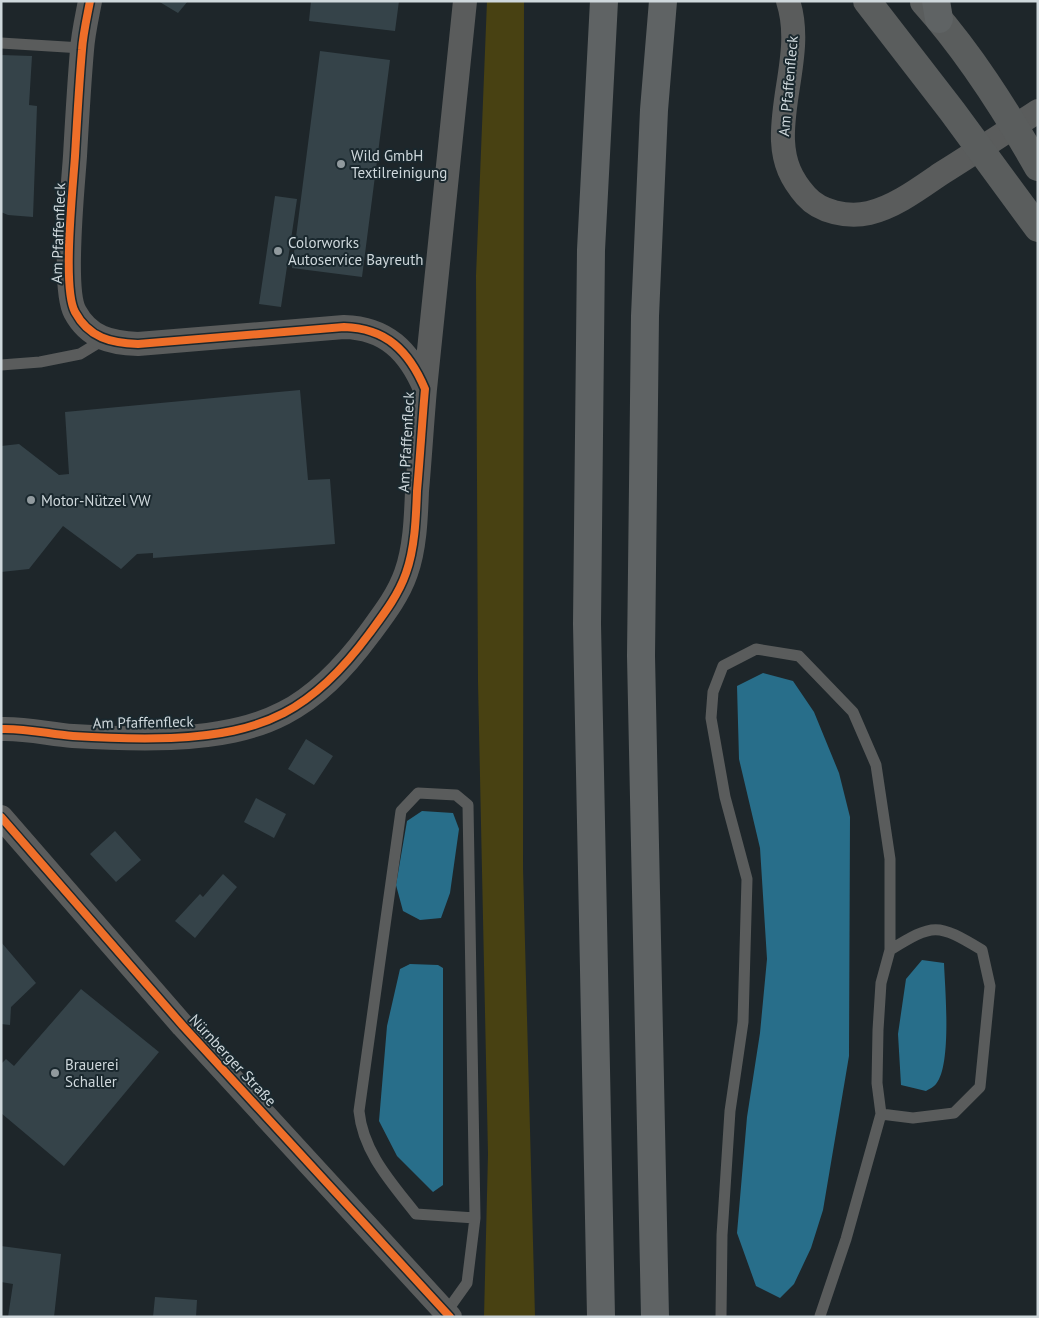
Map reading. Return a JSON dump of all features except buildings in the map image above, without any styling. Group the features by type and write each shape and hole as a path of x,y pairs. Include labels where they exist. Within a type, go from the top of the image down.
{"highway":[{"path":"601,1317 587,624 591,250 604,1"},
{"path":"656,1317 641,656 645,316 654,110 663,1"}],"main road":[{"path":"867,1 952,111 1038,228"},
{"path":"933,7 1007,113 1038,167"}],"street":[{"name":"Am Pfaffenfleck","path":"90,1 82,48 70,237 70,295 74,310 83,323 103,340 138,344 361,327 378,332 392,340 419,376 425,389"},
{"name":"Am Pfaffenfleck","path":"1,729 114,738 171,738 229,732 258,726 309,698 350,660 391,604 406,572 415,524 425,389 466,1"},
{"name":"Am Pfaffenfleck","path":"788,1 793,29 783,141 786,164 794,182 809,200 827,210 846,214 869,213 914,192 1038,111"},
{"name":"Nürnberger Straße","path":"1,817 182,1026 449,1314"}],"lane":[{"path":"1,44 82,48"},
{"path":"1,365 40,362 80,354 103,340"},
{"path":"721,1317 722,1235 730,1111 743,1022 747,879 725,797 711,718 713,692 723,666 756,649 799,656 853,712 876,766 890,858 890,950 881,983 878,1030 877,1083 881,1114 846,1239 820,1316"},
{"path":"449,1314 467,1283 475,1218 468,805 456,795 418,793 401,811 359,1110 361,1131 384,1174 416,1214 475,1218"},
{"path":"881,1114 913,1118 954,1113 980,1087 990,986 982,950 950,931 922,930 890,950"}],"shaded area":[{"path":"487,1 524,1 523,868 535,1317 484,1317 488,1154 478,682 476,276"}],"water":[{"path":"763,673 793,681 814,712 839,773 850,817 849,1056 823,1210 811,1248 794,1284 780,1298 756,1286 737,1233 747,1117 760,1033 767,959 760,848 739,759 737,686"},
{"path":"422,811 453,813 459,829 450,893 441,918 420,920 403,911 396,885 407,821"},
{"path":"922,960 944,963 946,1008 946,1044 941,1074 935,1085 926,1091 901,1085 898,1034 906,979"},
{"path":"410,964 438,965 443,968 443,1185 433,1192 397,1156 379,1121 387,1026 400,969"}],"cycle path":[{"path":"1,729 19,729 85,737 171,738 204,736 233,731 284,713 328,682 380,620 403,581 409,563 414,532 425,389 412,363 394,344 384,337 359,328 344,327 138,344 110,340 94,333 87,328 75,312 71,300 69,282 69,237 83,44 90,1"},
{"path":"1,817 183,1026 450,1317"}],"place":[{"name":"Wild GmbH Textilreinigung","path":"341,164"},
{"name":"Colorworks Autoservice Bayreuth","path":"278,251"},
{"name":"Motor-Nützel VW","path":"31,500"},
{"name":"Brauerei Schaller","path":"55,1073"}]}
